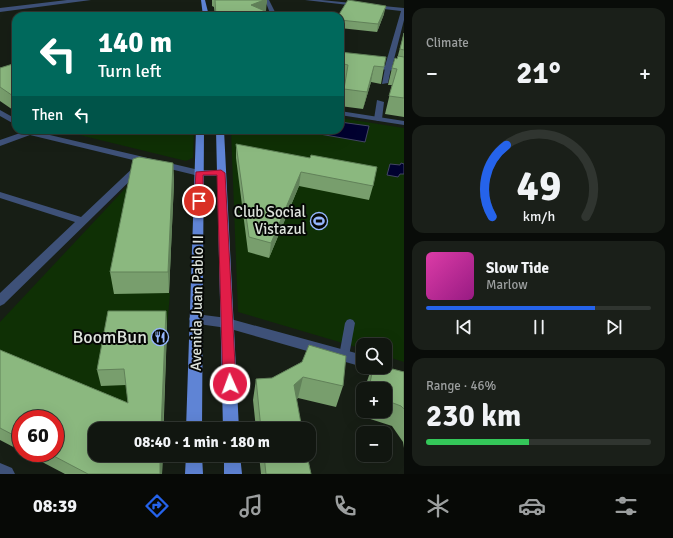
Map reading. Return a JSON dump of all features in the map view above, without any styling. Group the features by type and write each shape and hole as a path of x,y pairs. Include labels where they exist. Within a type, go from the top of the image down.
{"main road":[{"path":"203,0 205,12"},
{"name":"Avenida Juan Pablo II","path":"194,422 200,134"},
{"name":"Avenida Juan Pablo II","path":"220,134 231,422"},
{"path":"194,462 194,474"},
{"path":"232,462 233,474"}],"street":[{"path":"0,10 45,3 89,0"},
{"path":"267,0 272,12"},
{"path":"307,0 404,10 384,83"},
{"path":"360,65 404,70"},
{"path":"378,119 380,102"},
{"path":"0,112 12,120"},
{"path":"344,114 404,123"},
{"path":"0,143 23,134"},
{"path":"43,134 199,173 221,173"},
{"path":"2,297 146,160"},
{"path":"0,196 83,221"},
{"path":"196,319 227,322 356,359"},
{"path":"0,471 6,474"}],"lane":[{"path":"344,356 350,323"}],"green space":[{"name":"Club Social Vistazul","path":"344,119 404,128 404,362 392,358 392,338 356,338 356,347 238,312 231,134 344,134"},
{"path":"75,134 194,134 193,158 186,161"},
{"path":"135,178 114,293 170,293 167,328 126,385 146,422 137,422 0,363 0,322"}],"water":[{"path":"344,123 369,126 365,142 320,134 344,134"},
{"path":"401,163 404,164 404,174 400,174 398,177 387,175 390,164 400,165"}],"building":[{"path":"215,0 264,0 251,5 267,12 216,12"},
{"path":"348,0 386,6 378,24 344,20 344,12 340,12"},
{"path":"404,33 404,50 400,49"},
{"path":"344,52 386,57 384,67 374,66 367,92 344,89 348,65 344,64"},
{"path":"398,56 404,57 404,98 389,96 397,69 392,68 395,58 397,59"},
{"path":"12,64 12,95 0,87 0,68"},
{"path":"236,144 310,158 311,155 377,167 373,186 301,172 271,243 249,237"},
{"path":"139,157 173,163 168,272 110,272 133,159"},
{"path":"108,311 166,311 161,422 88,422 88,462 160,462 160,474 88,474 64,461 64,410 12,410 12,434 0,428 0,350 128,403 124,369 97,370"},
{"path":"309,345 346,356 343,386 303,377 294,385 301,422 260,422 256,379 272,378 302,362"},
{"path":"392,369 404,372 404,409 401,406 392,403 392,382 370,382 372,374 392,374"},
{"path":"265,462 308,462 311,474 266,474"}],"place":[{"name":"Club Social Vistazul","path":"319,221"},
{"name":"BoomBun","path":"160,337"}],"route":[{"path":"199,201 199,173 221,173 230,384"}]}
